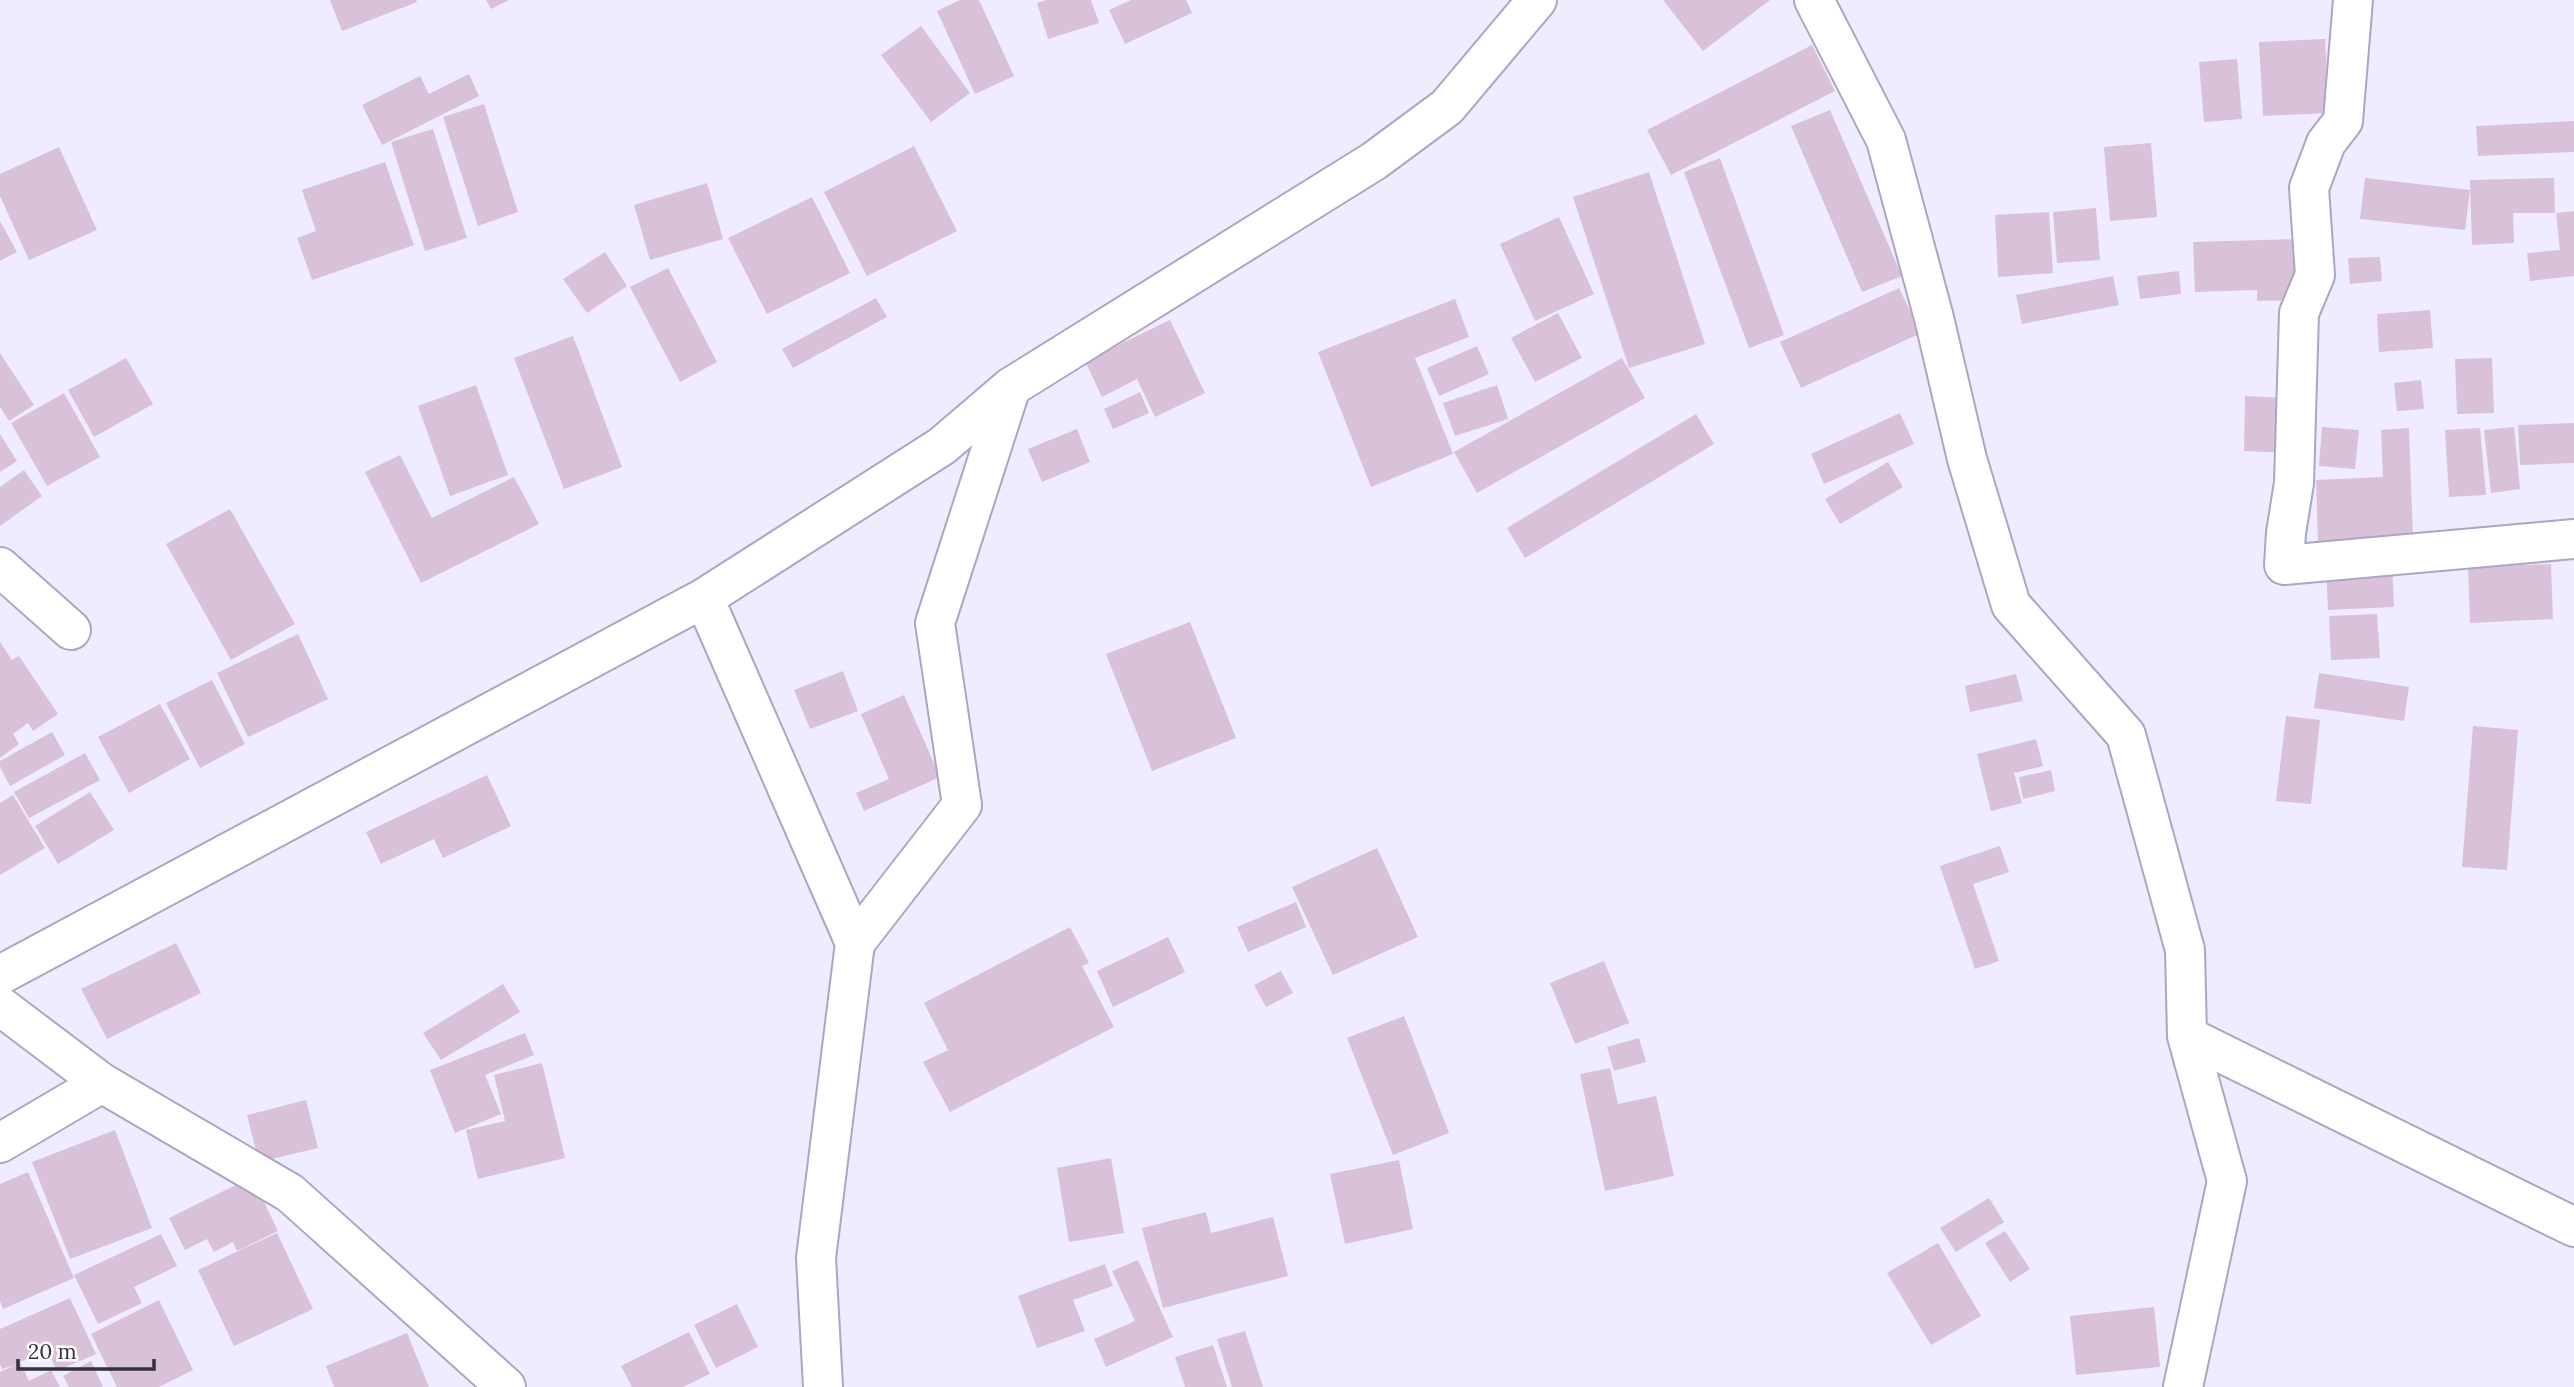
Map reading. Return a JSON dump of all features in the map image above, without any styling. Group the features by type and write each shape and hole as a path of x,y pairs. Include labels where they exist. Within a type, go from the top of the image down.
{"street":[{"path":"0,975 704,598 943,446 1011,387 1395,145 1447,107 1538,0"},
{"path":"1814,0 1886,140 1934,318 1967,459 2011,605 2126,735 2185,950 2187,1036 2227,1181 2183,1387"},
{"path":"2353,0 2343,121 2326,143 2309,188 2315,275 2299,313 2294,483 2284,565 2574,539"},
{"path":"855,943 962,805 935,623 1011,387"},
{"path":"0,567 71,630"},
{"path":"704,598 855,943 816,1258 823,1387"},
{"path":"0,1006 102,1083 290,1193 506,1387"},
{"path":"2187,1036 2574,1227"},
{"path":"0,1143 102,1083"}],"building":[{"path":"330,0 416,0 417,2 342,31"},
{"path":"486,0 509,0 491,9"},
{"path":"960,0 979,0 1014,76 975,94 937,11"},
{"path":"1046,0 1091,0 1099,23 1048,39 1037,3"},
{"path":"1131,0 1186,0 1192,13 1125,44 1109,10"},
{"path":"1663,0 1770,0 1703,51"},
{"path":"921,26 970,93 931,122 881,55"},
{"path":"2325,39 2329,113 2263,116 2259,42"},
{"path":"1812,45 1835,91 1671,175 1647,130"},
{"path":"2237,59 2242,119 2204,122 2199,62"},
{"path":"469,74 479,96 382,145 362,105 420,76 429,94"},
{"path":"484,104 518,212 478,226 443,117"},
{"path":"1830,110 1902,276 1862,292 1791,126"},
{"path":"2574,121 2574,152 2478,156 2476,126"},
{"path":"433,129 467,238 425,251 391,142"},
{"path":"2151,143 2157,217 2110,221 2104,147"},
{"path":"914,146 957,231 867,276 824,192"},
{"path":"59,147 97,230 29,260 0,196 0,174"},
{"path":"1720,158 1784,335 1749,348 1684,172"},
{"path":"385,162 414,245 312,280 297,238 316,231 302,190"},
{"path":"1649,172 1705,344 1629,368 1573,197"},
{"path":"2365,178 2470,190 2465,230 2360,219"},
{"path":"2554,178 2555,213 2513,213 2514,243 2472,245 2470,180"},
{"path":"707,183 723,239 650,260 634,205"},
{"path":"812,197 850,273 767,314 728,238"},
{"path":"2096,208 2100,260 2057,263 2053,212"},
{"path":"2574,211 2574,276 2530,281 2527,253 2560,250 2556,213"},
{"path":"2049,212 2053,273 1998,277 1995,215"},
{"path":"1559,217 1594,294 1535,321 1500,244"},
{"path":"0,221 17,252 0,261"},
{"path":"2301,239 2304,300 2257,301 2257,290 2195,292 2193,242"},
{"path":"605,252 627,286 587,313 563,279"},
{"path":"2380,257 2382,281 2350,284 2348,258"},
{"path":"668,268 717,362 680,382 630,287"},
{"path":"2179,271 2181,294 2140,299 2137,276"},
{"path":"2113,276 2119,305 2022,324 2016,295"},
{"path":"1899,288 1921,333 1801,388 1780,342"},
{"path":"876,298 887,317 793,368 782,349"},
{"path":"1455,299 1469,337 1415,358 1453,454 1371,487 1318,352"},
{"path":"2430,310 2433,348 2379,352 2377,314"},
{"path":"1558,313 1582,358 1535,382 1511,338"},
{"path":"1170,320 1205,393 1155,417 1137,379 1102,397 1085,361"},
{"path":"573,336 622,467 564,489 514,358"},
{"path":"1477,346 1489,374 1439,396 1427,368"},
{"path":"0,353 34,405 9,421 0,407"},
{"path":"126,358 153,404 94,437 68,390"},
{"path":"1622,358 1645,398 1477,493 1454,452"},
{"path":"2492,358 2494,413 2457,414 2455,359"},
{"path":"2421,380 2424,409 2397,411 2394,383"},
{"path":"476,385 508,475 450,496 418,406"},
{"path":"1497,385 1508,419 1455,436 1443,403"},
{"path":"1140,392 1149,413 1113,429 1104,409"},
{"path":"64,393 100,457 47,486 11,423"},
{"path":"2245,396 2290,398 2289,453 2244,451"},
{"path":"1900,413 1914,444 1824,484 1811,454"},
{"path":"1696,414 1714,444 1525,558 1507,528"},
{"path":"2574,423 2574,463 2520,465 2518,425"},
{"path":"2322,427 2359,430 2355,469 2319,466"},
{"path":"2514,427 2520,489 2491,493 2484,430"},
{"path":"2409,428 2413,538 2318,543 2316,480 2383,477 2381,430"},
{"path":"2480,428 2486,495 2449,497 2445,430"},
{"path":"1077,429 1090,462 1042,482 1028,449"},
{"path":"0,434 17,461 0,472"},
{"path":"400,455 432,518 514,477 539,524 421,583 365,472"},
{"path":"1888,462 1903,487 1840,524 1825,499"},
{"path":"24,470 42,496 0,526 0,487"},
{"path":"230,509 295,624 231,660 166,544"},
{"path":"2392,563 2394,607 2328,610 2326,567"},
{"path":"2551,564 2553,619 2470,623 2468,567"},
{"path":"2377,614 2380,658 2331,660 2329,616"},
{"path":"1190,622 1236,738 1152,771 1106,654"},
{"path":"298,634 328,699 248,737 217,673"},
{"path":"0,642 12,660 19,656 58,714 33,731 28,723 13,734 19,744 0,758"},
{"path":"843,671 858,711 810,729 794,690"},
{"path":"2319,673 2409,687 2404,721 2314,708"},
{"path":"2016,674 2023,701 1970,712 1965,686"},
{"path":"212,680 245,744 200,768 166,703"},
{"path":"904,695 940,777 864,811 856,793 889,779 861,714"},
{"path":"160,704 190,759 129,793 98,737"},
{"path":"2286,716 2320,720 2311,804 2276,801"},
{"path":"2473,726 2518,730 2507,870 2462,867"},
{"path":"52,732 65,755 10,786 0,767 0,761"},
{"path":"2036,739 2043,766 2014,773 2022,803 1991,811 1977,754"},
{"path":"85,753 100,780 29,818 14,792"},
{"path":"2051,770 2055,791 2023,799 2019,777"},
{"path":"487,775 511,826 443,858 434,839 381,864 366,832"},
{"path":"90,792 114,830 58,864 35,826"},
{"path":"13,795 45,848 0,875 0,803"},
{"path":"2000,846 2009,872 1973,884 1999,961 1975,969 1940,866"},
{"path":"1377,848 1418,937 1333,975 1292,887"},
{"path":"1296,902 1306,927 1248,952 1237,927"},
{"path":"1070,927 1089,963 1082,966 1114,1027 950,1112 923,1062 948,1050 924,1003"},
{"path":"1168,937 1185,972 1113,1007 1097,971"},
{"path":"176,943 201,993 107,1039 81,989"},
{"path":"1604,961 1629,1023 1575,1044 1550,983"},
{"path":"1281,971 1293,993 1266,1007 1254,985"},
{"path":"503,984 520,1012 441,1060 423,1033"},
{"path":"1404,1016 1449,1133 1393,1155 1347,1038"},
{"path":"525,1033 534,1055 485,1075 501,1114 455,1133 430,1070"},
{"path":"1639,1038 1646,1062 1614,1071 1607,1047"},
{"path":"542,1063 565,1158 478,1179 466,1130 505,1121 494,1075"},
{"path":"1610,1068 1618,1104 1656,1096 1674,1176 1605,1191 1580,1074"},
{"path":"306,1100 318,1148 259,1162 247,1115"},
{"path":"115,1130 152,1228 70,1259 32,1162"},
{"path":"1111,1158 1124,1233 1069,1242 1057,1168"},
{"path":"1399,1160 1413,1229 1345,1244 1330,1174"},
{"path":"28,1172 74,1278 3,1309 0,1301 0,1184"},
{"path":"252,1177 278,1231 237,1251 233,1242 214,1252 207,1239 185,1250 169,1218"},
{"path":"1989,1198 2004,1222 1956,1252 1940,1228"},
{"path":"1206,1212 1211,1233 1273,1217 1288,1276 1163,1308 1142,1228"},
{"path":"2005,1231 2030,1269 2010,1282 1985,1243"},
{"path":"277,1233 313,1309 234,1346 198,1270"},
{"path":"161,1234 177,1266 134,1287 142,1303 98,1324 74,1275"},
{"path":"1938,1243 1981,1316 1931,1345 1887,1273"},
{"path":"1138,1260 1173,1337 1106,1367 1094,1339 1135,1321 1112,1271"},
{"path":"1105,1264 1113,1286 1073,1300 1085,1331 1037,1348 1018,1296"},
{"path":"70,1298 96,1354 57,1371 47,1349 20,1362 29,1381 51,1370 60,1387 0,1387 0,1372 15,1365 2,1369 0,1329"},
{"path":"159,1300 193,1370 159,1387 117,1387 91,1334"},
{"path":"737,1304 758,1347 716,1368 694,1325"},
{"path":"2154,1307 2160,1367 2076,1375 2070,1316"},
{"path":"1245,1331 1263,1387 1232,1387 1217,1339"},
{"path":"689,1332 710,1374 683,1387 632,1387 621,1366"},
{"path":"407,1333 429,1387 334,1387 326,1366"},
{"path":"1213,1345 1227,1387 1185,1387 1175,1357"},
{"path":"91,1361 103,1387 69,1387 63,1376"}]}
